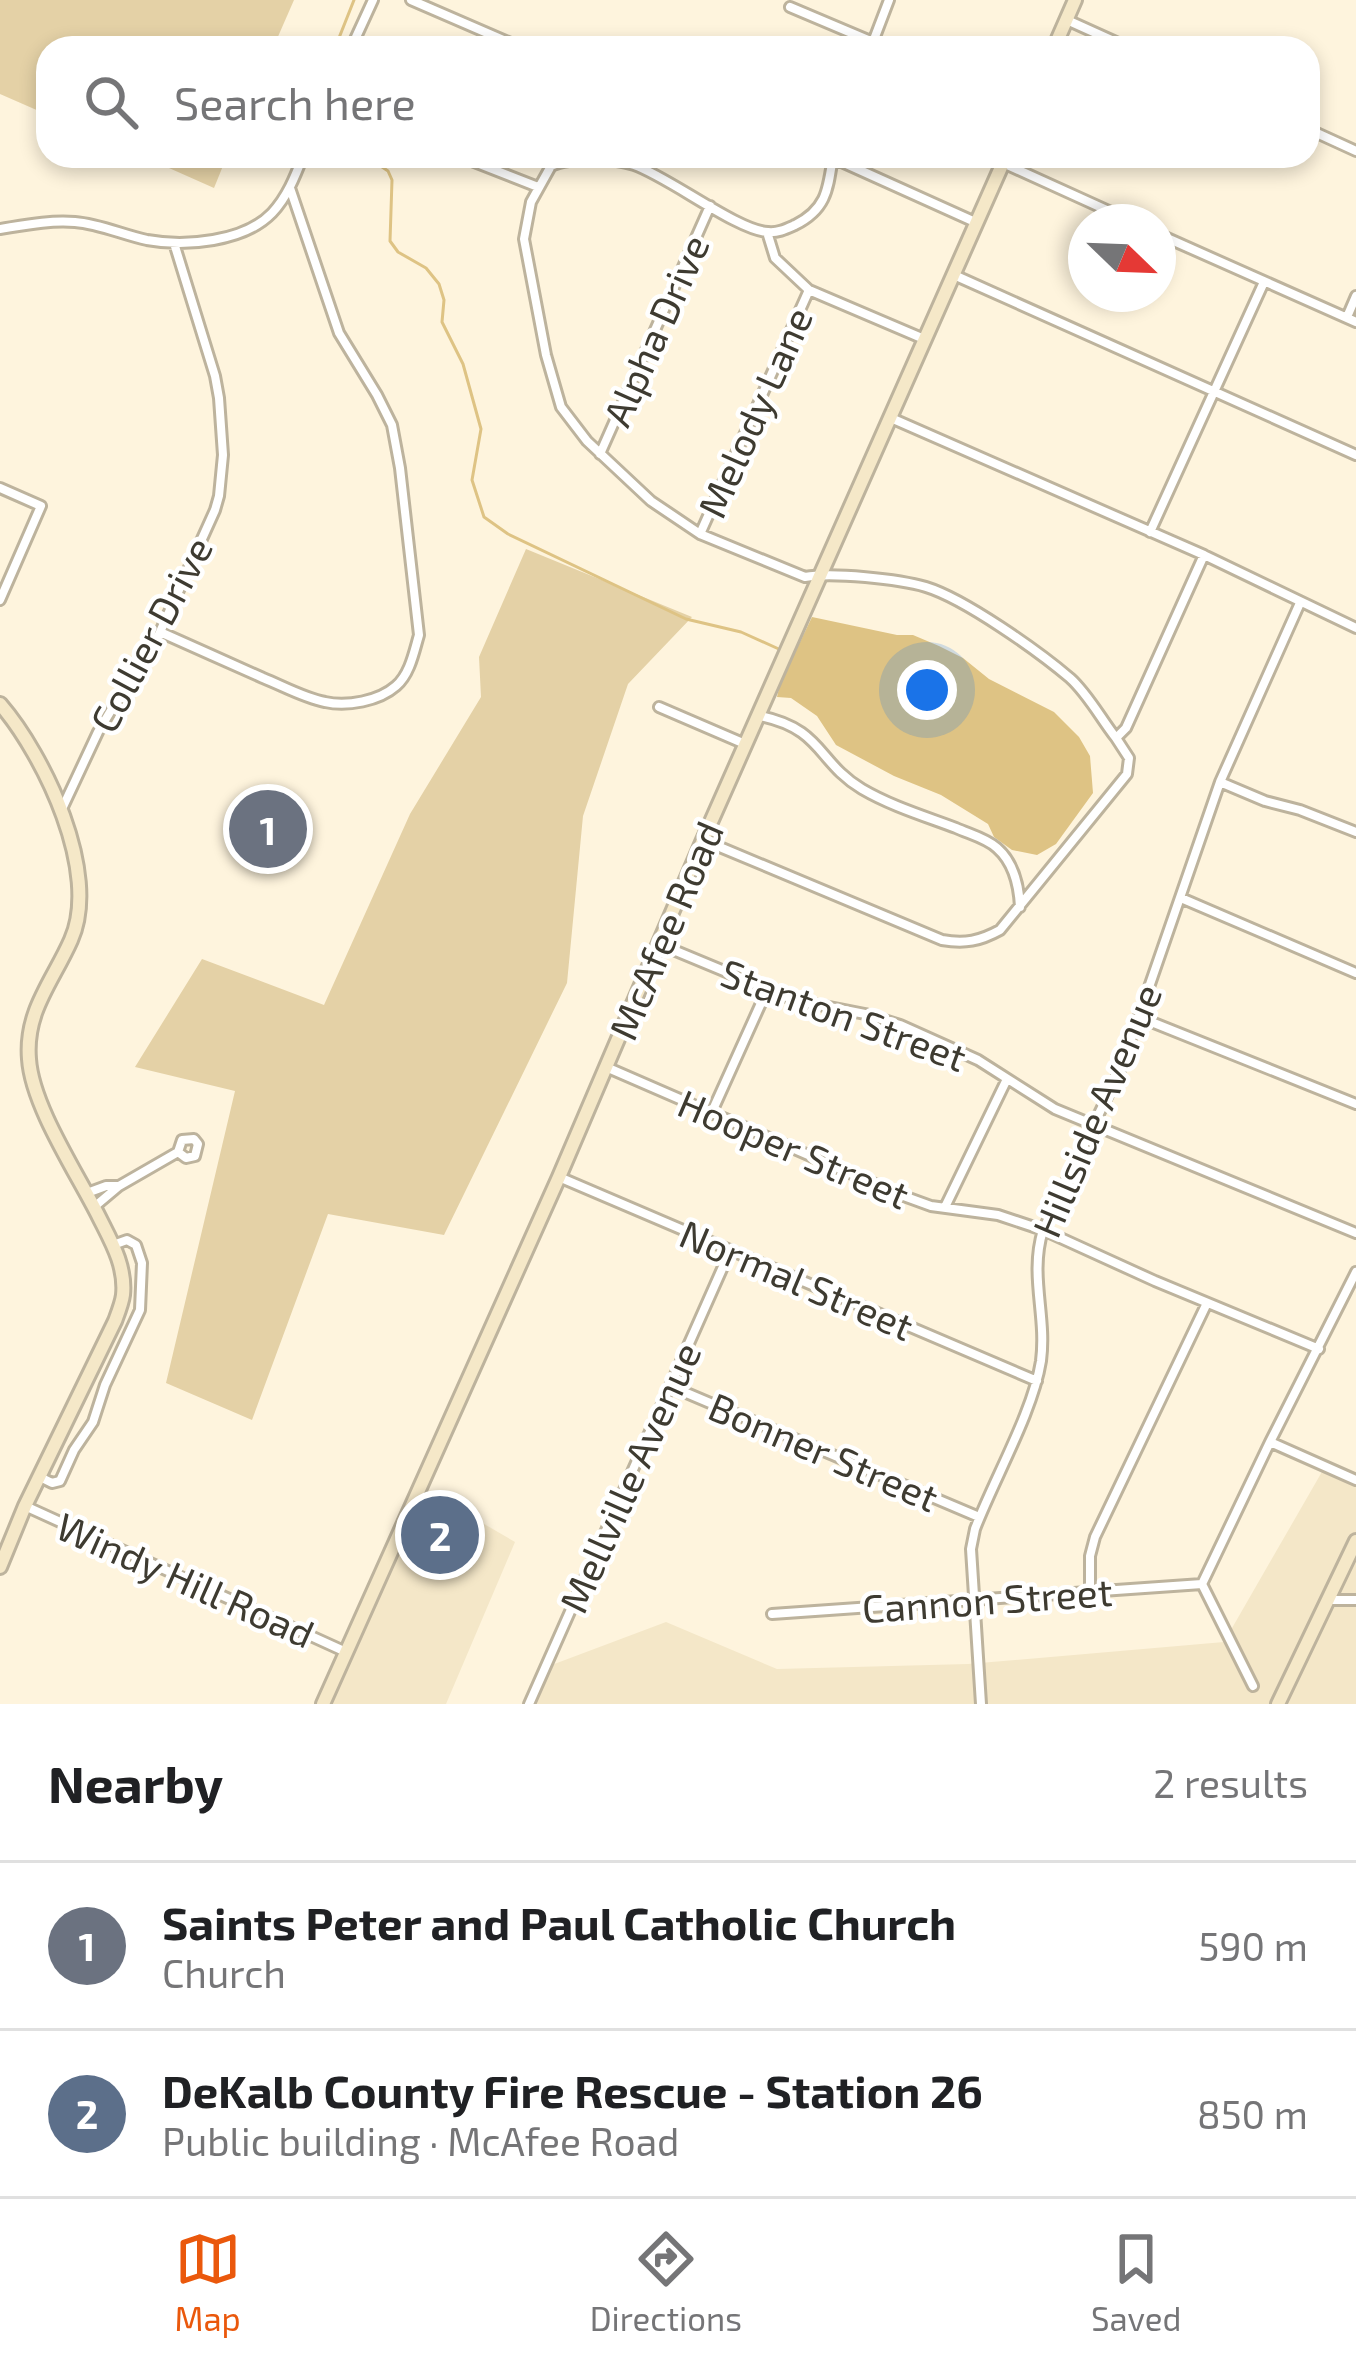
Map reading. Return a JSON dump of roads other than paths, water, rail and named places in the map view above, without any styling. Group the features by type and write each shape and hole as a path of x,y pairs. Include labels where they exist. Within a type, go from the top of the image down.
{"street":[{"path":"356,36 373,0"},
{"path":"411,0 494,36"},
{"path":"876,36 889,0"},
{"path":"1060,36 1076,0"},
{"path":"790,7 860,36"},
{"path":"1067,20 1102,36"},
{"path":"1320,134 1356,151"},
{"path":"0,229 78,222 174,243 215,238 251,228 269,216 298,168"},
{"path":"490,168 538,187"},
{"path":"551,168 528,212 524,239 561,407 600,454 651,501 700,533 790,573 926,587 960,603 1073,681 1129,758 1126,774 1020,908 983,940 942,940 704,840"},
{"path":"643,168 766,232 783,231 821,207 830,168"},
{"path":"857,168 976,223"},
{"name":"McAfee Road","path":"323,1704 1001,168"},
{"path":"1023,168 1096,204"},
{"path":"160,632 283,687 321,702 341,704 392,691 404,679 415,649 420,624 392,425 339,333 290,188"},
{"name":"Alpha Drive","path":"600,454 710,206"},
{"path":"766,232 775,258 809,290 924,339"},
{"path":"1176,242 1351,320 1356,296"},
{"name":"Collier Drive","path":"62,812 98,732 138,675 160,632 215,510 222,474 215,376 174,243"},
{"path":"954,274 1356,455"},
{"path":"1150,532 1264,282"},
{"name":"Melody Lane","path":"700,533 809,290"},
{"path":"891,418 1204,555 1356,628"},
{"path":"0,488 41,506 0,600"},
{"path":"1116,738 1126,728 1204,555"},
{"name":"Hillside Avenue","path":"981,1704 971,1550 1036,1381 1042,1342 1036,1253 1121,1068 1220,782 1300,602"},
{"path":"0,704 38,758 62,812 79,878 79,919 31,1017 29,1059 38,1098 117,1252 123,1297 0,1567"},
{"path":"659,707 746,745"},
{"path":"760,716 804,732 849,780 882,800 994,845 1011,866 1020,908"},
{"path":"1220,782 1356,832"},
{"path":"1181,898 1356,973"},
{"name":"Stanton Street","path":"659,944 794,1000 899,1025 979,1060 1055,1109 1356,1233"},
{"path":"711,1114 767,990"},
{"path":"1139,1017 1356,1104"},
{"name":"Hooper Street","path":"606,1067 898,1194 998,1215 1043,1230 1319,1349"},
{"path":"944,1207 1007,1079"},
{"path":"90,1200 106,1186 119,1186 178,1152"},
{"name":"Normal Street","path":"559,1177 1036,1381"},
{"path":"39,1477 52,1483 64,1475 93,1422 140,1310 142,1263 136,1245 127,1240 113,1245"},
{"name":"Mellville Avenue","path":"529,1704 730,1251"},
{"path":"1253,1686 1202,1584 1356,1272"},
{"path":"1090,1593 1095,1537 1207,1303"},
{"name":"Bonner Street","path":"670,1386 980,1517"},
{"path":"1270,1442 1356,1480"},
{"name":"Windy Hill Road","path":"25,1506 346,1652"},
{"path":"1278,1704 1356,1541"},
{"name":"Cannon Street","path":"772,1614 1202,1584"},
{"path":"1329,1600 1356,1600"}],"waterway":[{"path":"340,36 354,0"},
{"path":"384,168 392,180 390,241 439,284 444,300 442,322 463,364 481,429 472,480 484,517 508,534 686,619 741,632 781,650"}],"place":[{"name":"Saints Peter and Paul Catholic Church","path":"268,829"},
{"name":"DeKalb County Fire Rescue - Station 26","path":"440,1535"}]}
